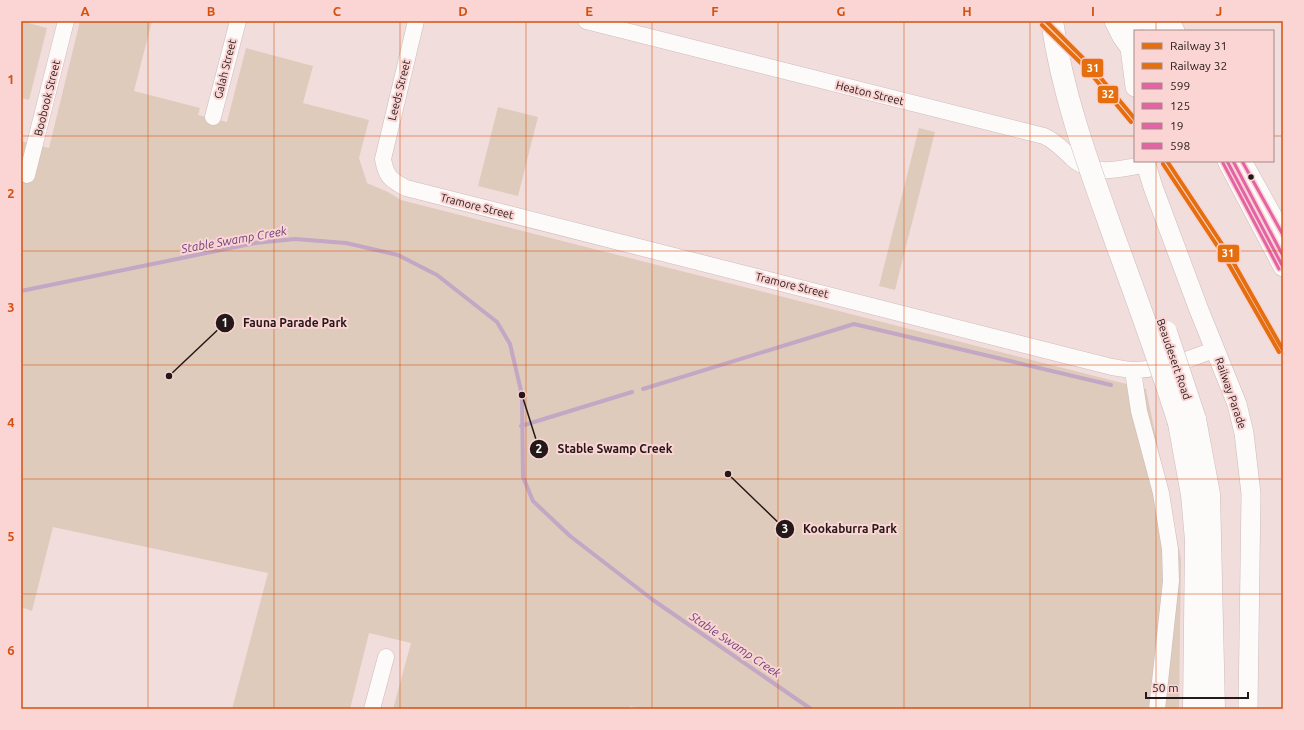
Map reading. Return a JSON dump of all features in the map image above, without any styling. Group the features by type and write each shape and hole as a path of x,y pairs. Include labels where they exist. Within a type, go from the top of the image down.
{"highway":[{"name":"Beaudesert Road","path":"1052,21 1056,52 1070,108 1086,158 1156,349 1187,421 1196,540 1194,709"},
{"name":"Beaudesert Road","path":"1066,21 1084,109 1171,346 1187,421 1209,494 1214,709"}],"street":[{"name":"Boobook Street","path":"27,175 66,21"},
{"name":"Galah Street","path":"213,117 238,21"},
{"name":"Leeds Street","path":"383,159 416,21"},
{"name":"Heaton Street","path":"586,21 1044,136 1058,143 1074,160 1092,168 1107,171 1146,163"},
{"path":"1114,21 1122,37 1130,48"},
{"path":"1134,21 1130,48 1134,79"},
{"path":"1148,21 1154,30"},
{"path":"1170,21 1174,30"},
{"name":"Tramore Street","path":"383,159 386,173 394,182 418,191 1112,367 1133,370 1176,363 1216,349"},
{"path":"1228,162 1283,268"},
{"path":"1243,162 1283,235"},
{"name":"Railway Parade","path":"1146,163 1199,310 1237,404 1249,461 1251,494 1248,709"},
{"path":"1133,370 1139,411 1161,493 1170,550 1171,581 1157,709"},
{"path":"372,709 386,657"}],"shaded area":[{"path":"21,21 47,28 29,100 21,98"},
{"path":"80,21 152,21 134,91 200,108 198,115 227,122 246,48 313,66 303,103 369,120 359,158 367,183 388,192 401,200 1146,389 1181,559 1179,709 640,709 630,706 629,709 393,709 411,643 369,633 350,709 232,709 268,573 53,527 32,611 21,607 21,141 49,148"},
{"path":"498,107 538,117 518,196 478,186"},
{"path":"919,128 935,132 895,290 879,286"}],"waterway":[{"name":"Stable Swamp Creek","path":"21,291 255,243 295,239 346,243 398,255 437,275 497,322 510,344 522,395 523,477 533,501 570,536 653,600 811,709"},
{"path":"643,389 854,324 1111,385"},
{"path":"521,426 632,392"}],"rail line":[{"name":"31","path":"1046,21 1090,65 1134,118"},
{"name":"32","path":"1042,25 1086,68 1131,122"},
{"name":"31","path":"1168,162 1228,253 1283,350"},
{"name":"32","path":"1163,164 1224,256 1279,352"}],"transit line":[{"name":"599","path":"1228,162 1283,267"},
{"name":"19","path":"1234,162 1283,256"},
{"name":"598","path":"1243,162 1283,235"},
{"name":"125","path":"1223,163 1279,269"}],"place":[{"name":"Fauna Parade Park","path":"169,376"},
{"name":"Stable Swamp Creek","path":"522,395"},
{"name":"Kookaburra Park","path":"728,474"}]}
